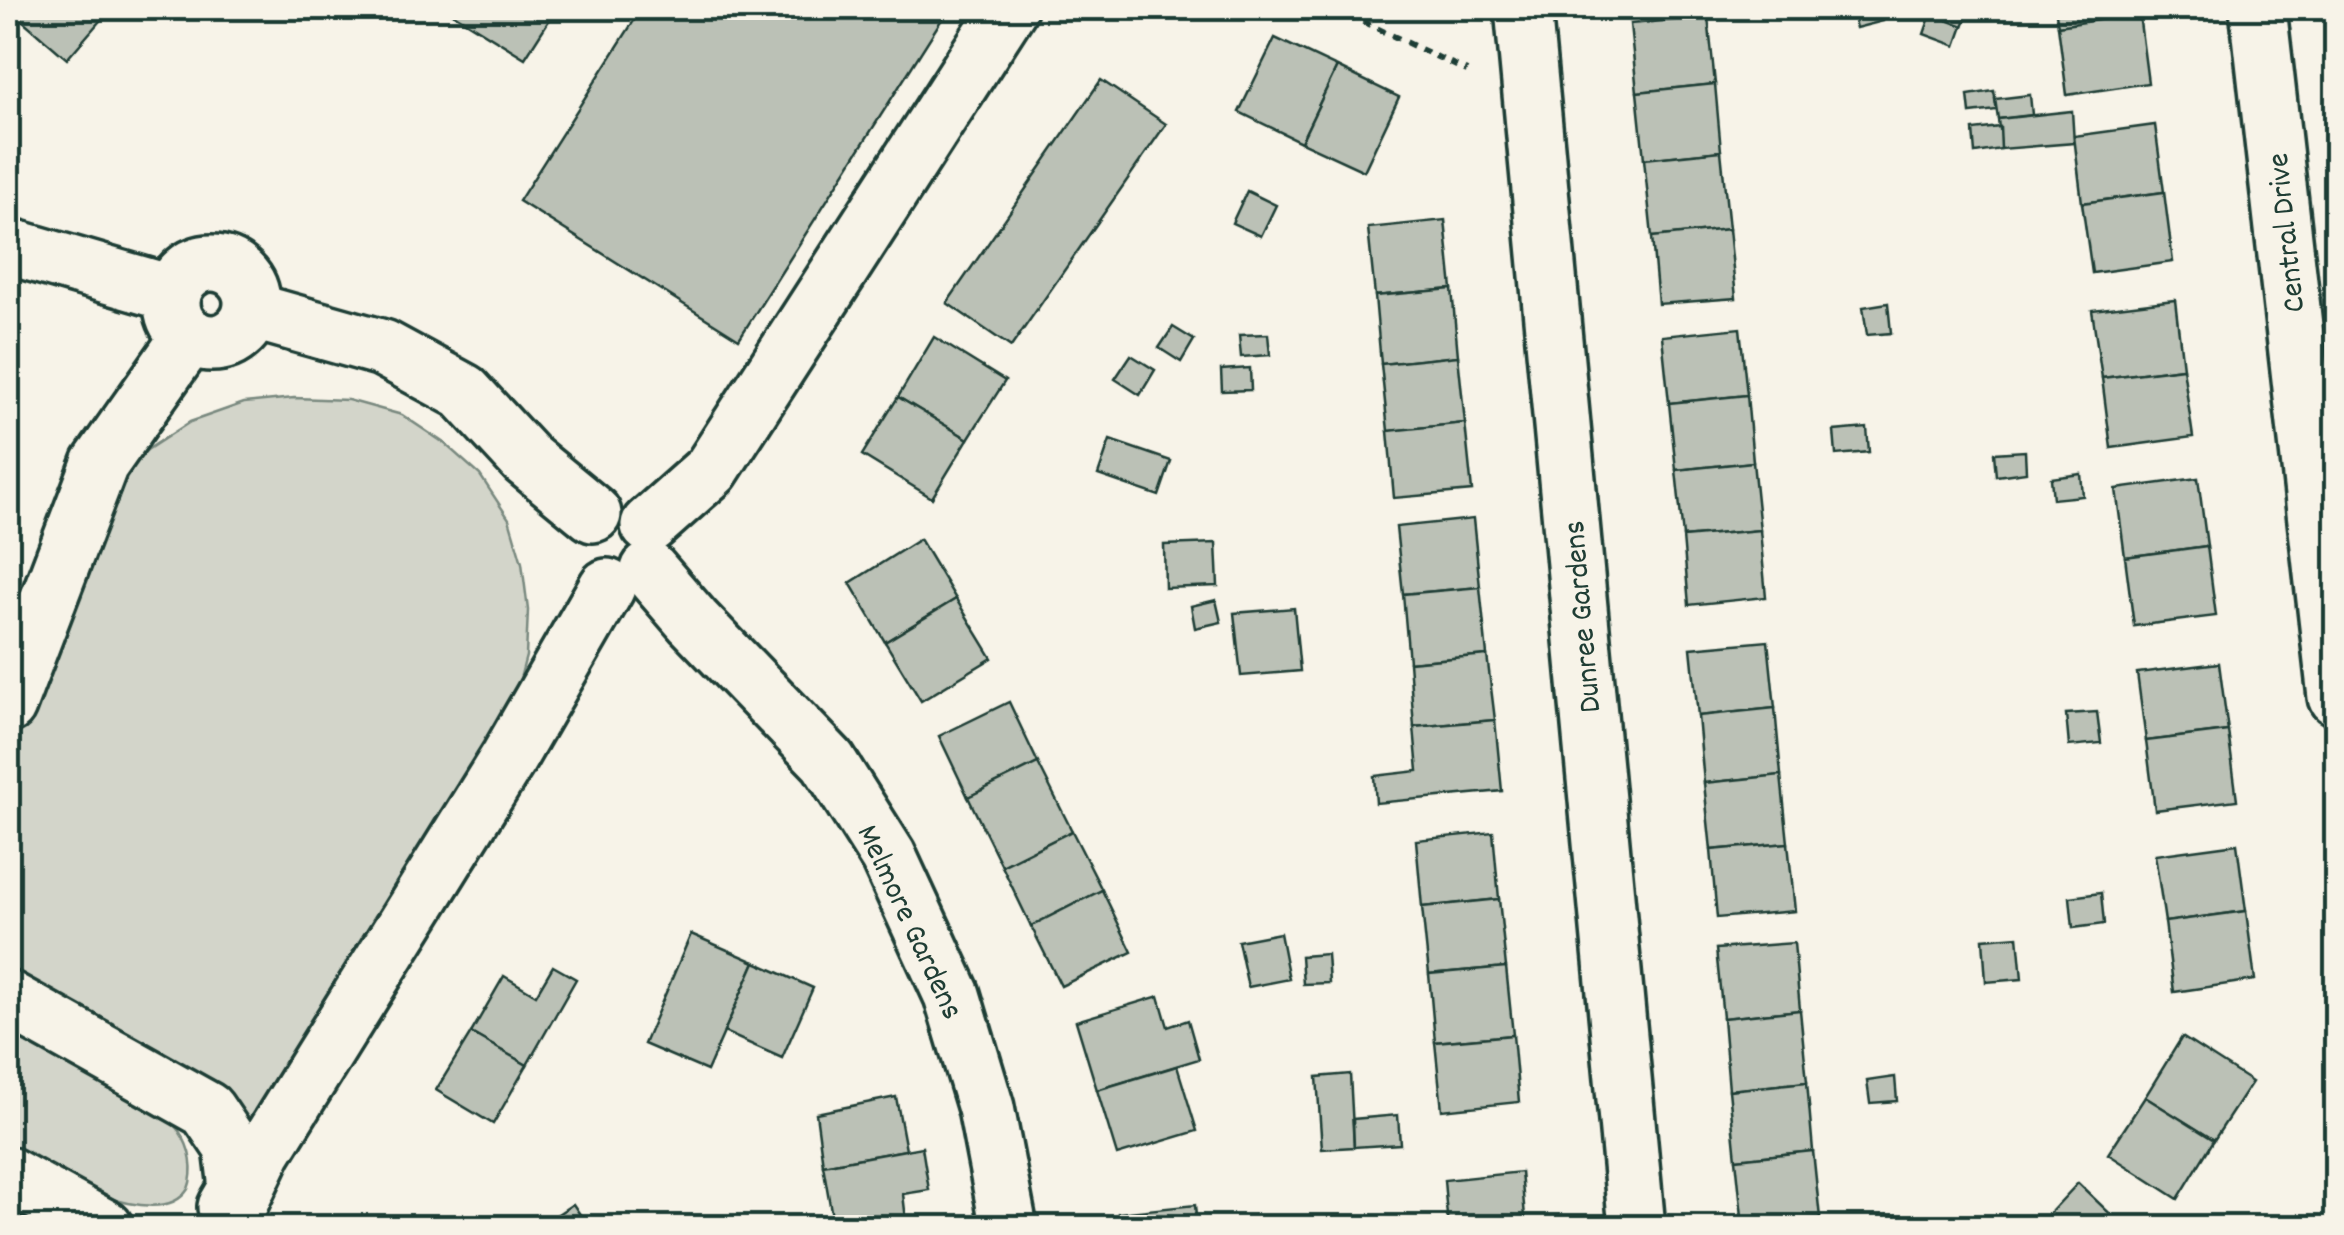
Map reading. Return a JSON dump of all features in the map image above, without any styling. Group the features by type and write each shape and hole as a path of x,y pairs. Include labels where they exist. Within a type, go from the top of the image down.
{"street":[{"path":"228,1228 264,1151 509,757 635,560 711,470 1008,8"},
{"name":"Dunree Gardens","path":"1523,8 1636,1228"},
{"name":"Central Drive","path":"2258,8 2336,696"},
{"path":"8,246 181,315"},
{"path":"8,705 100,464 181,315 179,280 190,269 205,264 221,263 246,281 252,295 252,311 383,348 464,392 526,459 593,514"},
{"name":"Melmore Gardens","path":"635,560 592,580 581,569 576,555 576,539 582,524 608,508 624,508 635,560 828,761 888,856 952,995 986,1108 1009,1228"},
{"path":"8,998 207,1110 232,1147 237,1188 214,1228"},
{"path":"8,1175 105,1228"}],"path":[{"path":"1334,8 1532,102"}],"shaded area":[{"path":"294,398 348,400 402,415 444,443 480,475 509,519 522,563 528,610 526,656 503,743 253,1121 224,1100 8,977 8,744 86,536 110,486 147,450 190,422 244,403"},
{"path":"8,1028 125,1091 167,1119 179,1131 189,1152 188,1189 173,1201 153,1206 128,1203 74,1185 8,1151"},
{"path":"8,1201 51,1227 8,1227"}],"building":[{"path":"8,8 111,8 67,59"},
{"path":"444,8 557,8 525,58"},
{"path":"642,8 949,8 739,339 519,201"},
{"path":"1851,8 1880,8 1883,21 1856,28"},
{"path":"1934,8 1971,8 1963,26 1931,14"},
{"path":"2055,8 2138,8 2139,14 2058,26"},
{"path":"1931,14 1963,26 1956,46 1924,34"},
{"path":"2139,14 2148,83 2067,95 2058,26"},
{"path":"1708,17 1715,84 1637,92 1630,24"},
{"path":"1275,38 1337,67 1301,142 1239,112"},
{"path":"1337,67 1399,97 1364,171 1301,142"},
{"path":"1101,80 1166,124 1011,347 947,303"},
{"path":"1715,84 1721,151 1644,159 1637,92"},
{"path":"1994,91 1997,110 1970,113 1968,95"},
{"path":"2030,95 2032,115 1998,119 1995,99"},
{"path":"2072,111 2074,143 2001,149 1998,119"},
{"path":"2155,125 2164,192 2082,203 2074,136"},
{"path":"2000,127 2001,149 1975,153 1973,130"},
{"path":"1721,151 1729,229 1652,237 1644,159"},
{"path":"1247,191 1276,205 1261,236 1232,223"},
{"path":"2164,192 2173,262 2092,273 2082,203"},
{"path":"1445,220 1452,289 1375,296 1368,228"},
{"path":"1729,229 1736,298 1658,304 1652,237"},
{"path":"1452,289 1458,356 1381,364 1375,296"},
{"path":"2175,300 2183,368 2102,378 2092,310"},
{"path":"1888,303 1891,333 1867,335 1863,307"},
{"path":"1173,327 1194,340 1181,362 1159,348"},
{"path":"1740,328 1747,395 1669,403 1662,336"},
{"path":"1268,334 1270,355 1241,357 1239,335"},
{"path":"934,337 1005,381 968,439 898,397"},
{"path":"1131,355 1155,370 1140,395 1115,379"},
{"path":"1458,356 1465,423 1388,431 1381,364"},
{"path":"1250,368 1251,390 1222,391 1221,370"},
{"path":"2183,368 2193,437 2111,448 2102,378"},
{"path":"1747,395 1753,462 1676,470 1669,403"},
{"path":"898,397 968,439 932,498 862,455"},
{"path":"1465,423 1472,491 1394,498 1388,431"},
{"path":"1867,428 1869,452 1836,455 1834,431"},
{"path":"1110,440 1171,461 1159,496 1098,475"},
{"path":"2025,451 2026,472 1996,476 1994,453"},
{"path":"1753,462 1760,530 1683,537 1676,470"},
{"path":"2081,474 2083,496 2053,499 2051,478"},
{"path":"2198,478 2207,546 2125,557 2116,489"},
{"path":"1473,519 1480,587 1403,594 1396,527"},
{"path":"1760,530 1766,597 1689,605 1683,537"},
{"path":"920,539 956,599 885,642 850,583"},
{"path":"1216,543 1218,586 1165,588 1164,545"},
{"path":"2207,546 2216,616 2134,626 2125,557"},
{"path":"1480,587 1487,655 1409,662 1403,594"},
{"path":"956,599 992,658 921,701 885,642"},
{"path":"1216,600 1221,622 1195,628 1191,606"},
{"path":"1294,608 1300,671 1241,676 1234,613"},
{"path":"1768,641 1775,708 1698,716 1691,648"},
{"path":"1487,655 1495,720 1414,727 1409,662"},
{"path":"2219,663 2228,731 2146,741 2137,673"},
{"path":"1009,702 1038,763 968,797 939,736"},
{"path":"1775,708 1781,775 1704,783 1698,716"},
{"path":"2097,712 2101,743 2069,746 2066,714"},
{"path":"1495,720 1502,791 1376,803 1374,776 1418,771 1414,727"},
{"path":"2228,731 2237,800 2155,810 2146,741"},
{"path":"1038,763 1072,831 1002,866 968,797"},
{"path":"1781,775 1788,843 1711,850 1704,783"},
{"path":"1072,831 1102,890 1031,926 1002,866"},
{"path":"1493,832 1499,899 1422,907 1416,840"},
{"path":"1788,843 1795,911 1717,918 1711,850"},
{"path":"2237,844 2246,911 2165,922 2155,855"},
{"path":"1102,890 1132,952 1061,986 1031,926"},
{"path":"2101,893 2104,924 2073,928 2070,897"},
{"path":"1499,899 1506,967 1429,974 1422,907"},
{"path":"2246,911 2255,980 2174,992 2165,922"},
{"path":"1280,933 1289,979 1248,987 1238,941"},
{"path":"691,934 755,962 707,1071 644,1044"},
{"path":"2018,936 2022,979 1986,982 1983,939"},
{"path":"1794,943 1800,1010 1723,1018 1716,949"},
{"path":"1327,954 1329,983 1303,984 1301,956"},
{"path":"755,962 813,988 782,1058 724,1032"},
{"path":"553,966 576,979 527,1065 471,1033 504,976 536,995"},
{"path":"1506,967 1513,1035 1435,1042 1429,974"},
{"path":"1159,996 1168,1027 1188,1020 1199,1059 1097,1090 1076,1021"},
{"path":"1800,1010 1807,1082 1729,1090 1723,1018"},
{"path":"471,1033 527,1065 493,1124 436,1090"},
{"path":"1513,1035 1519,1102 1442,1110 1435,1042"},
{"path":"2182,1037 2252,1082 2214,1140 2145,1097"},
{"path":"1177,1066 1197,1131 1117,1155 1097,1090"},
{"path":"1350,1074 1354,1147 1322,1149 1317,1077"},
{"path":"1895,1077 1897,1101 1870,1103 1867,1081"},
{"path":"1807,1082 1813,1151 1736,1159 1729,1090"},
{"path":"896,1097 906,1150 823,1165 816,1113"},
{"path":"2145,1097 2214,1140 2178,1199 2108,1154"},
{"path":"1398,1115 1400,1144 1354,1147 1353,1119"},
{"path":"922,1147 929,1190 903,1194 907,1228 834,1228 823,1165"},
{"path":"1813,1151 1820,1218 1743,1226 1736,1159"},
{"path":"1521,1172 1526,1228 1448,1228 1444,1180"},
{"path":"2078,1183 2125,1228 2036,1228"},
{"path":"573,1204 589,1228 541,1228 540,1226"},
{"path":"1195,1205 1197,1228 1119,1228 1118,1213"}]}
